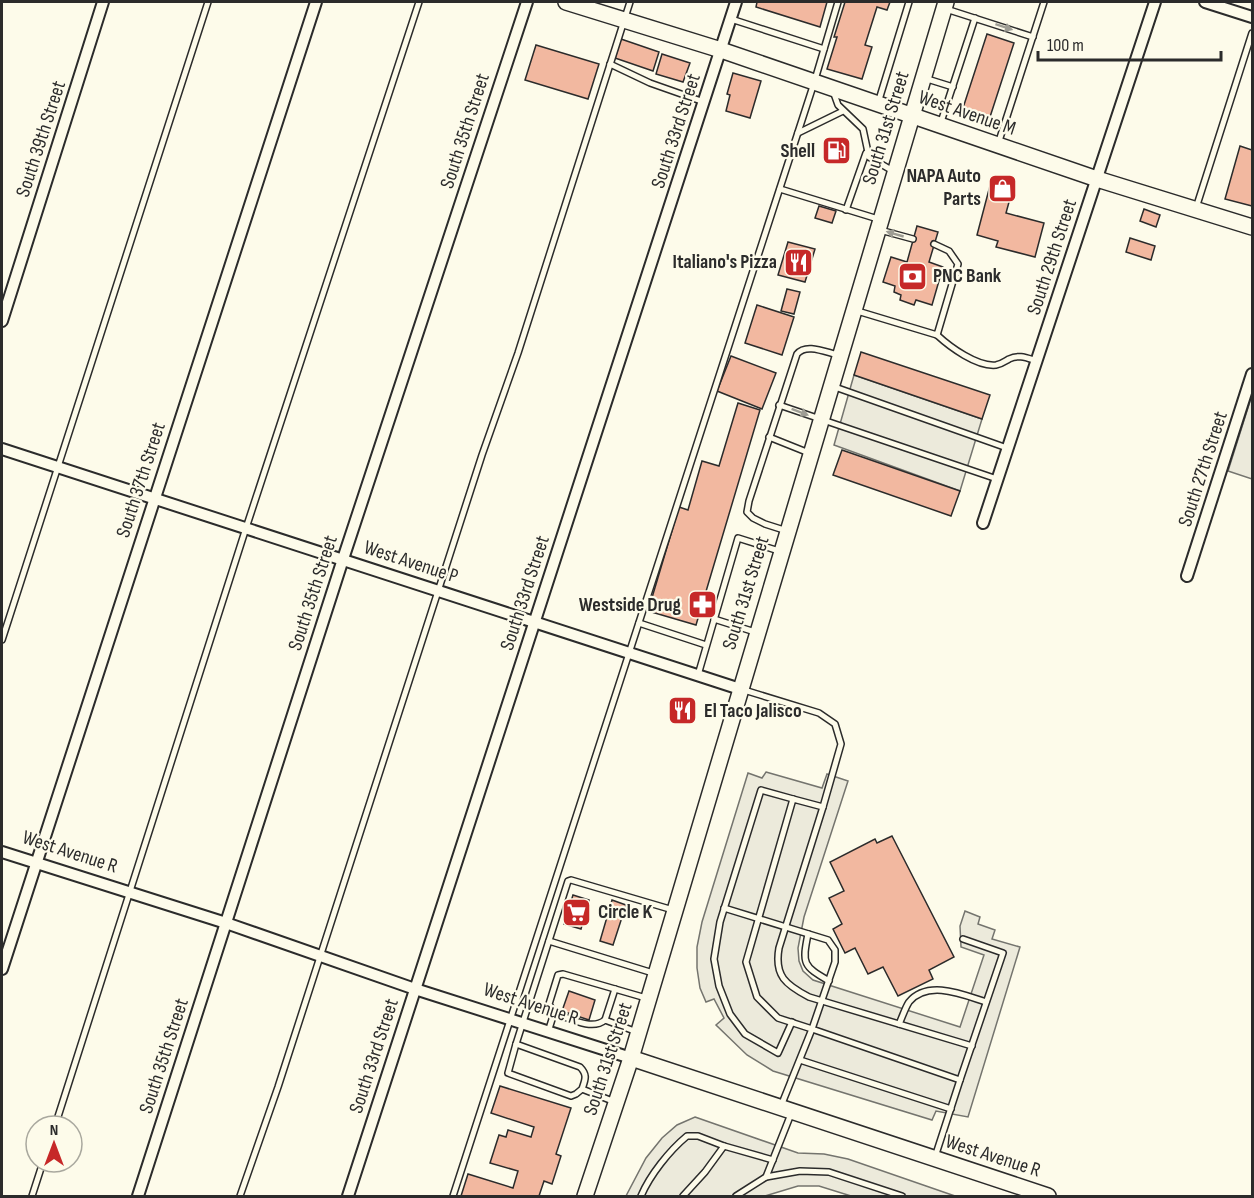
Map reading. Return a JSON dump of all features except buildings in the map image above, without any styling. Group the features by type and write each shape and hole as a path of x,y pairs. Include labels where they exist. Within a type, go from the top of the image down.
{"main road":[{"name":"West Avenue M","path":"566,2 721,50 998,146 1252,227"},
{"name":"South 31st Street","path":"585,1197 649,999 910,116 945,5"},
{"name":"West Avenue R","path":"631,1058 1048,1197"}],"street":[{"name":"South 39th Street","path":"2,321 103,2"},
{"name":"South 37th Street","path":"2,969 316,2"},
{"name":"South 35th Street","path":"138,1197 343,559 526,2"},
{"name":"South 33rd Street","path":"348,1197 736,2"},
{"name":"South 29th Street","path":"983,523 1155,2"},
{"path":"1205,2 1252,17"},
{"name":"South 27th Street","path":"1187,576 1252,374"},
{"name":"West Avenue P","path":"2,449 740,688"},
{"name":"West Avenue R","path":"2,852 226,923 415,989 631,1058"}],"lane":[{"path":"2,640 208,2"},
{"path":"59,1114 246,528 419,2"},
{"path":"240,1197 482,455 518,353 630,2"},
{"path":"453,1197 780,189 838,2"},
{"path":"878,105 909,2"},
{"path":"998,146 1044,2"},
{"path":"945,5 975,18 1033,37"},
{"path":"940,126 975,18"},
{"path":"731,19 824,49"},
{"path":"1196,209 1252,33"},
{"path":"610,64 704,102"},
{"path":"923,77 953,87"},
{"path":"832,89 836,102 863,129 867,151 871,159 894,171"},
{"path":"798,133 843,111"},
{"path":"846,210 867,151"},
{"path":"780,189 846,210 913,239"},
{"path":"934,244 949,251 958,264 937,335"},
{"path":"853,310 937,335 954,351 992,365 1002,364 1020,356 1037,361"},
{"path":"787,531 753,518 747,512 749,501 797,354 806,348 839,356"},
{"path":"831,385 1008,448"},
{"path":"779,405 997,479"},
{"path":"769,437 810,454"},
{"path":"698,675 738,538 781,551"},
{"path":"714,619 757,633"},
{"path":"639,623 706,645"},
{"path":"740,688 819,713 834,724 841,744 777,958 780,975 795,989 822,1001 972,1046"},
{"path":"792,1022 778,1053 745,1034 730,1014 719,986 714,959 724,908 761,790 823,807"},
{"path":"793,799 746,962 757,997 778,1018 960,1080"},
{"path":"516,1044 580,1067 586,1077 582,1089 571,1096 508,1073 516,1044 522,1024 568,881 675,910"},
{"path":"724,908 828,940 835,950 835,962 800,1060 766,1176"},
{"path":"808,934 804,952 806,964 829,981"},
{"path":"935,1159 1003,953 963,939"},
{"path":"549,941 656,974"},
{"path":"615,989 605,1020 600,1024 593,1025 554,1013 549,1004 558,975 563,974 615,989 649,999"},
{"path":"899,1024 910,1002 933,990 945,990 986,1002"},
{"path":"548,1032 554,1013"},
{"path":"605,1020 639,1032"},
{"path":"800,1060 951,1109"},
{"path":"582,1089 616,1103"},
{"path":"641,1197 645,1188 677,1145 687,1136 698,1136 772,1160"},
{"path":"683,1197 724,1146"},
{"path":"736,1197 766,1176 800,1172 829,1172 902,1197"},
{"path":"32,1197 39,1174"}],"shaded area":[{"path":"854,375 982,419 960,491 834,445"},
{"path":"1252,395 1252,479 1228,471"},
{"path":"766,772 822,788 827,774 848,781 804,917 798,948 803,971 813,980 960,1027 984,955 961,947 960,926 965,911 980,917 978,924 995,930 992,939 1020,947 968,1117 936,1111 932,1120 773,1071 747,1055 716,1025 724,1018 714,999 706,1002 700,988 697,947 702,922 748,773 762,778"},
{"path":"695,1117 798,1153 824,1154 848,1159 955,1196 851,1196 819,1186 798,1186 765,1196 626,1196 646,1158 662,1138 677,1125"}],"place":[{"name":"Shell","path":"836,151"},
{"name":"NAPA Auto Parts","path":"1002,188"},
{"name":"Italiano's Pizza","path":"798,262"},
{"name":"PNC Bank","path":"912,276"},
{"name":"Westside Drug","path":"702,605"},
{"name":"El Taco Jalisco","path":"683,711"},
{"name":"Circle K","path":"577,912"}]}
